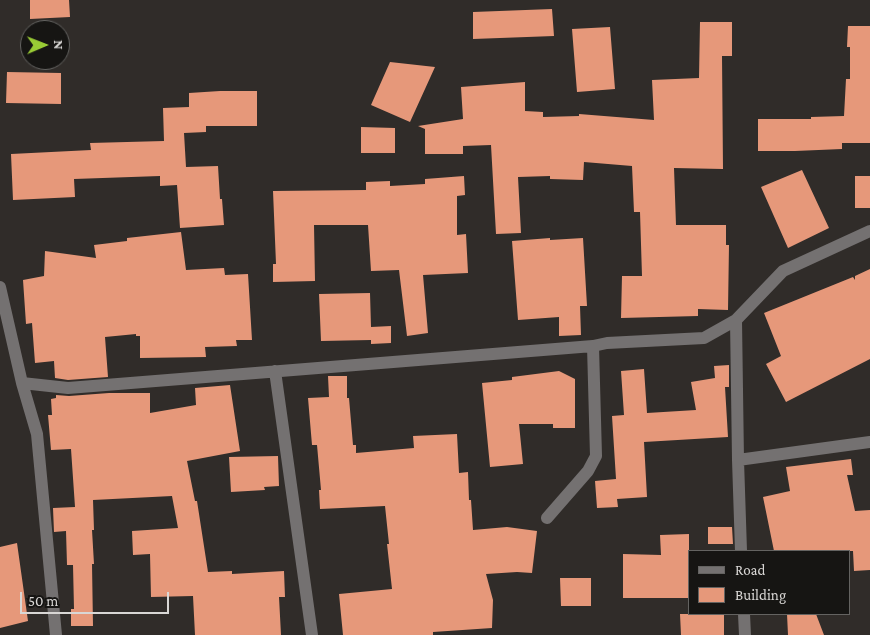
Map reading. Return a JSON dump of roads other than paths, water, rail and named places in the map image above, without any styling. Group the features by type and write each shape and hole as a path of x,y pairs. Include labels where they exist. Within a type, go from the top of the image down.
{"street":[{"path":"22,383 68,388 593,346 607,343 704,338 736,320 783,271 870,231"},
{"path":"0,287 22,383 37,434 56,635"},
{"path":"736,320 738,460 742,550"},
{"path":"546,518 588,471 596,456 593,346"},
{"path":"275,371 312,635"},
{"path":"738,460 870,442"},
{"path":"744,615 745,635"}]}
